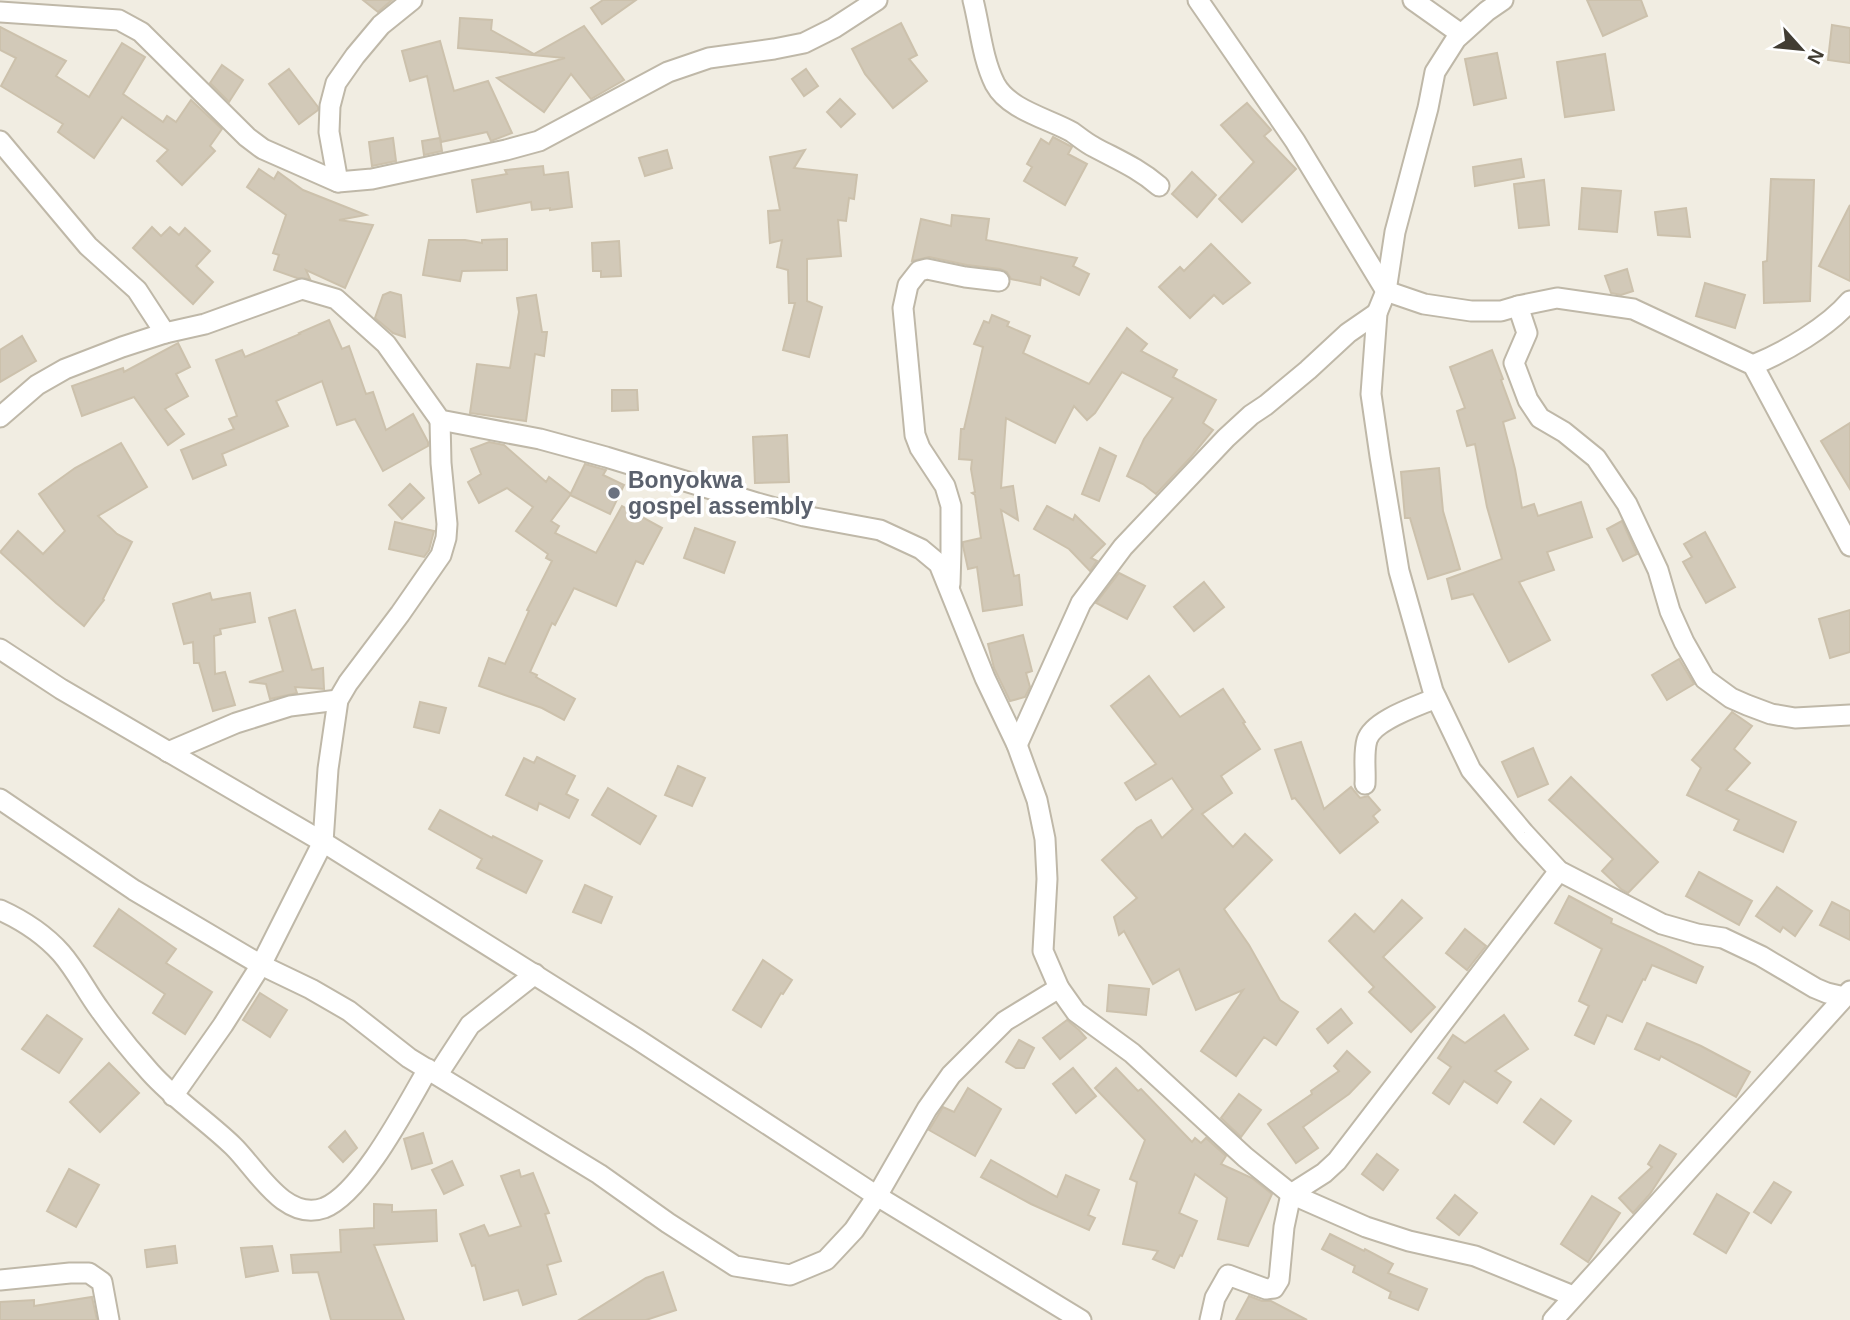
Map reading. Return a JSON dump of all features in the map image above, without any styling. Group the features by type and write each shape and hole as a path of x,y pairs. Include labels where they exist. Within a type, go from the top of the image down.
{"street":[{"path":"338,182 329,131 330,106 336,83 381,25 412,0"},
{"path":"0,12 119,20 141,32 247,137 263,149 338,182 372,179 539,141 668,72 709,58 804,43 834,28 877,0"},
{"path":"974,0 984,51 996,84 1007,99 1143,172 1159,186"},
{"path":"1198,0 1295,141 1386,290 1424,304 1471,311 1501,312 1557,298 1633,309 1754,365 1850,546"},
{"path":"1413,0 1461,34"},
{"path":"1503,0 1487,10 1456,39 1436,72 1429,108 1395,232 1386,290 1377,313 1371,394 1380,456 1399,571 1436,698 1471,771 1559,871 1662,923 1697,934 1723,938 1761,956 1815,988 1827,993 1847,994"},
{"path":"0,141 88,246 137,290 165,333"},
{"path":"949,589 951,506 945,486 920,448 915,435 904,308 908,285 919,271 927,269 999,281"},
{"path":"0,417 37,385 65,369 122,347 205,324 302,289 336,299 386,344 440,420 447,524 441,555 348,682 338,700 328,769 323,842 261,965 223,1026 173,1096"},
{"path":"1754,365 1790,348 1829,321 1850,301"},
{"path":"1518,306 1527,334 1514,363 1528,400 1540,418 1564,432 1596,458 1610,476 1641,531 1658,570 1670,611 1705,679 1731,698 1771,714 1795,718 1850,715"},
{"path":"1017,745 1081,603 1124,547 1242,423 1308,370 1348,333 1377,313"},
{"path":"440,420 540,439 804,516 880,530 921,549 939,564 985,678 1017,745 1037,800 1045,839 1047,879 1043,951 1059,988 1076,1012 1132,1053 1245,1157 1291,1194 1366,1227 1409,1241 1475,1256 1573,1296"},
{"path":"0,649 61,689 323,842 637,1039 877,1196 1081,1320"},
{"path":"1364,784 1367,740 1375,729 1436,698"},
{"path":"168,752 236,723 290,706 338,700"},
{"path":"0,799 134,890 261,965 349,1011 409,1058 599,1174 735,1266 790,1275 826,1259 855,1230 927,1109 951,1075 1005,1021 1059,988"},
{"path":"1210,1320 1215,1298 1228,1275 1266,1289 1274,1288 1279,1280 1284,1227 1291,1194 1324,1173 1342,1155 1559,871"},
{"path":"0,910 43,936 60,952 115,1031 173,1096 214,1127 236,1148 272,1192 302,1210 310,1211 325,1207 353,1185 433,1072 470,1025 535,974"},
{"path":"1553,1320 1847,994"},
{"path":"0,1280 89,1273 102,1282 108,1320"}],"building":[{"path":"363,0 392,0 378,12"},
{"path":"603,0 636,0 602,24 591,8"},
{"path":"1587,0 1641,0 1647,16 1603,36"},
{"path":"460,18 492,20 491,30 534,54 584,26 624,80 591,99 571,74 544,112 497,78 565,58 458,48"},
{"path":"901,23 917,55 909,59 927,81 893,108 865,74 852,49"},
{"path":"1832,25 1850,28 1850,63 1828,60"},
{"path":"0,27 66,61 56,76 89,97 122,43 145,57 123,94 163,122 167,116 176,122 191,100 222,129 210,146 215,151 182,185 157,161 168,150 122,117 94,158 58,132 63,124 1,86 16,58 0,50"},
{"path":"440,41 454,91 488,81 512,133 491,141 487,132 441,142 427,76 410,81 402,51"},
{"path":"1497,53 1506,98 1474,105 1465,59"},
{"path":"1605,54 1614,110 1565,117 1557,62"},
{"path":"222,65 243,80 229,102 210,83"},
{"path":"289,69 318,107 318,110 299,124 269,84"},
{"path":"806,69 818,86 804,96 792,79"},
{"path":"840,99 855,114 841,127 827,112"},
{"path":"1247,103 1271,130 1264,136 1296,169 1242,222 1219,199 1254,162 1221,125"},
{"path":"1053,137 1072,147 1068,154 1087,164 1065,205 1024,181 1032,167 1027,164 1041,139 1049,144"},
{"path":"393,138 396,161 372,166 369,142"},
{"path":"440,138 442,151 424,155 422,141"},
{"path":"667,150 672,168 645,176 639,158"},
{"path":"805,150 794,168 857,175 854,199 849,198 846,221 838,220 841,256 807,259 807,301 822,307 809,357 783,350 795,303 789,303 788,270 777,267 782,240 770,243 768,211 780,210 770,157"},
{"path":"1521,159 1524,177 1475,186 1473,167"},
{"path":"543,166 544,175 568,172 572,207 532,210 531,202 477,212 472,180 507,174 505,170"},
{"path":"259,169 274,179 278,172 303,190 366,215 339,220 373,225 345,288 306,270 310,279 297,278 274,270 279,255 273,253 286,215 247,187"},
{"path":"1192,172 1216,195 1197,217 1172,194"},
{"path":"1771,179 1814,180 1810,301 1764,303 1763,262 1767,261"},
{"path":"1544,180 1549,225 1519,228 1514,184"},
{"path":"1582,188 1621,191 1617,232 1579,229"},
{"path":"1850,205 1850,281 1819,266"},
{"path":"1686,208 1690,237 1658,235 1655,212"},
{"path":"952,215 989,219 986,240 1077,258 1073,266 1089,274 1079,295 1041,277 1040,285 1011,279 1007,272 1000,269 929,257 912,261 921,219 951,226"},
{"path":"152,227 161,236 170,227 179,235 185,228 210,251 196,266 213,282 193,304 133,248"},
{"path":"507,239 507,270 462,271 460,281 423,275 429,240 482,243 482,240"},
{"path":"619,241 621,276 601,277 601,271 593,271 592,243"},
{"path":"1211,244 1250,283 1223,304 1214,295 1190,318 1159,287 1180,267 1184,271"},
{"path":"1627,269 1633,291 1621,295 1611,293 1605,276"},
{"path":"1705,283 1745,295 1735,328 1696,316"},
{"path":"390,292 401,295 405,337 393,333 375,318 383,295"},
{"path":"536,295 542,332 547,332 544,356 535,354 526,421 470,413 477,364 510,368 519,312 517,298"},
{"path":"992,315 1009,322 1007,326 1030,336 1023,353 1089,384 1127,328 1147,344 1141,351 1177,370 1173,377 1216,400 1203,423 1213,430 1156,494 1127,476 1144,439 1173,398 1122,372 1095,413 1087,420 1074,406 1055,443 1006,418 1001,488 1013,486 1018,520 1001,510 1014,576 1019,575 1022,605 983,611 977,567 968,569 963,546 963,542 981,538 975,495 972,493 975,492 972,460 959,459 961,429 964,429 983,347 974,344 984,321 989,323"},
{"path":"329,320 342,349 349,346 366,394 373,392 386,430 413,414 428,446 383,471 355,419 337,425 322,381 276,401 288,426 222,454 226,465 193,479 181,450 234,429 229,419 237,416 216,360 242,350 245,357"},
{"path":"22,336 36,361 0,382 0,350"},
{"path":"178,343 190,367 176,374 188,396 165,409 184,434 168,445 134,397 82,416 72,386 123,368 124,372"},
{"path":"1492,350 1515,418 1503,422 1522,508 1534,504 1538,516 1581,502 1592,537 1547,552 1554,570 1519,582 1550,640 1509,662 1473,594 1452,599 1447,579 1502,559 1487,507 1475,444 1467,446 1457,411 1465,408 1450,367"},
{"path":"612,390 637,390 638,410 612,411"},
{"path":"1850,423 1850,489 1821,441"},
{"path":"787,435 789,482 755,483 753,437"},
{"path":"489,442 504,445 546,482 549,477 571,494 551,521 559,526 555,533 596,553 622,506 662,528 643,564 636,561 616,606 574,588 555,625 552,623 530,672 575,699 564,720 542,708 479,686 489,658 505,664 529,611 527,610 552,561 546,558 548,554 516,531 533,507 507,488 479,503 468,482 481,474 471,449"},
{"path":"121,443 147,487 98,516 117,534 132,542 104,600 84,626 0,552 18,531 43,554 65,531 39,494 75,468"},
{"path":"1100,448 1116,456 1099,501 1082,494"},
{"path":"585,464 606,470 603,475 624,485 610,514 570,495"},
{"path":"1439,468 1443,511 1460,569 1428,579 1410,518 1405,518 1401,472"},
{"path":"410,484 424,498 402,519 389,505"},
{"path":"1047,506 1073,520 1075,515 1105,544 1091,558 1097,561 1090,571 1069,549 1034,529"},
{"path":"1622,521 1637,554 1623,561 1607,529"},
{"path":"395,522 434,531 429,550 424,557 389,549"},
{"path":"695,528 735,542 724,573 684,558"},
{"path":"1705,532 1735,587 1706,603 1683,562 1692,557 1684,544"},
{"path":"1119,573 1145,586 1127,619 1096,603"},
{"path":"1204,582 1224,607 1194,631 1174,607"},
{"path":"210,593 212,600 250,593 255,622 220,629 221,634 214,636 215,674 225,672 235,705 213,711 199,663 194,663 193,642 184,644 173,604"},
{"path":"295,610 312,670 323,668 324,689 295,687 297,693 270,699 266,684 249,682 283,671 269,618"},
{"path":"1850,610 1850,652 1830,658 1819,619"},
{"path":"1023,635 1032,671 1026,673 1030,687 1025,697 1010,701 994,668 988,644"},
{"path":"1679,659 1694,684 1667,700 1652,675"},
{"path":"1149,676 1180,717 1223,689 1260,749 1221,776 1232,793 1202,814 1233,847 1245,834 1272,860 1224,909 1249,945 1280,1000 1298,1012 1276,1045 1264,1037 1236,1076 1201,1051 1243,990 1196,1010 1179,969 1153,984 1124,931 1119,935 1114,917 1137,898 1102,860 1137,828 1151,820 1162,838 1193,809 1172,778 1136,800 1125,783 1156,764 1111,706"},
{"path":"420,702 446,708 439,733 414,727"},
{"path":"1732,712 1752,726 1734,749 1750,763 1726,790 1796,822 1783,852 1734,830 1739,820 1687,795 1701,768 1692,760"},
{"path":"1301,742 1324,809 1351,787 1360,798 1368,796 1380,810 1373,816 1378,822 1340,853 1295,798 1292,799 1275,750"},
{"path":"1533,748 1548,784 1518,797 1502,762"},
{"path":"537,757 575,776 566,794 578,800 569,818 539,803 537,810 506,795 524,758 534,763"},
{"path":"678,766 705,778 692,806 665,795"},
{"path":"1571,777 1658,862 1628,893 1602,871 1613,859 1549,800"},
{"path":"608,788 656,816 640,844 592,815"},
{"path":"440,810 542,861 526,893 477,868 482,859 429,829"},
{"path":"1699,872 1752,901 1739,925 1686,896"},
{"path":"585,885 612,897 601,923 573,912"},
{"path":"1777,887 1812,911 1795,936 1783,927 1780,932 1756,916"},
{"path":"1569,896 1612,919 1611,923 1703,967 1696,983 1652,965 1622,1022 1607,1015 1594,1044 1575,1035 1589,1006 1579,1001 1602,949 1555,923"},
{"path":"1402,900 1422,918 1383,957 1435,1007 1411,1032 1369,992 1374,987 1329,941 1355,914 1374,932"},
{"path":"1832,902 1850,911 1850,940 1820,925"},
{"path":"119,909 176,949 166,963 212,992 185,1034 153,1013 165,994 94,946"},
{"path":"1465,929 1486,946 1467,970 1446,953"},
{"path":"763,960 792,980 761,1027 733,1010"},
{"path":"1109,985 1149,989 1146,1015 1107,1011"},
{"path":"260,993 287,1010 270,1037 243,1020"},
{"path":"1341,1009 1352,1023 1328,1043 1317,1029"},
{"path":"47,1015 82,1039 59,1073 22,1049"},
{"path":"1504,1015 1528,1049 1495,1071 1511,1082 1497,1103 1464,1081 1449,1104 1433,1093 1451,1067 1438,1058 1453,1035 1465,1043"},
{"path":"1067,1020 1086,1038 1060,1059 1043,1038"},
{"path":"1647,1023 1701,1046 1750,1072 1736,1097 1661,1056 1659,1060 1635,1049"},
{"path":"1019,1040 1034,1048 1024,1068 1016,1068 1006,1062"},
{"path":"1347,1051 1370,1072 1349,1094 1303,1127 1318,1148 1296,1163 1268,1124 1312,1094 1311,1091 1339,1071 1334,1066"},
{"path":"109,1063 139,1093 100,1132 70,1102"},
{"path":"1073,1068 1096,1096 1076,1113 1053,1084"},
{"path":"1116,1068 1138,1091 1141,1089 1192,1142 1195,1138 1201,1143 1206,1138 1226,1156 1221,1164 1252,1178 1272,1194 1248,1246 1218,1239 1227,1198 1195,1174 1179,1213 1197,1221 1174,1268 1153,1259 1158,1251 1123,1244 1137,1182 1130,1179 1145,1140 1095,1088"},
{"path":"968,1088 1001,1109 975,1156 929,1130 943,1107 954,1112"},
{"path":"1239,1094 1261,1110 1241,1137 1221,1118"},
{"path":"1541,1099 1571,1121 1554,1144 1524,1122"},
{"path":"345,1131 357,1148 343,1162 329,1147"},
{"path":"423,1133 432,1163 412,1169 404,1139"},
{"path":"1660,1145 1676,1154 1650,1194 1633,1213 1619,1198 1652,1167 1648,1164"},
{"path":"1377,1154 1398,1170 1383,1190 1362,1174"},
{"path":"991,1160 1057,1197 1066,1175 1099,1190 1088,1215 1095,1218 1089,1230 1031,1204 981,1177"},
{"path":"452,1161 463,1185 444,1194 432,1170"},
{"path":"69,1169 99,1185 76,1227 47,1211"},
{"path":"519,1170 521,1177 533,1173 549,1213 545,1214 561,1261 547,1265 556,1294 523,1305 518,1290 484,1300 475,1265 472,1266 460,1234 484,1225 489,1236 521,1226 501,1176"},
{"path":"1774,1182 1791,1192 1771,1223 1754,1212"},
{"path":"1717,1194 1749,1213 1726,1253 1694,1234"},
{"path":"1455,1195 1477,1213 1459,1235 1437,1218"},
{"path":"1592,1196 1620,1213 1588,1262 1561,1244"},
{"path":"374,1204 392,1205 392,1212 436,1210 437,1241 374,1245 404,1320 331,1320 318,1272 293,1273 291,1255 341,1252 340,1230 374,1228"},
{"path":"1330,1234 1393,1264 1388,1273 1427,1289 1418,1310 1389,1298 1391,1292 1353,1272 1355,1266 1322,1249"},
{"path":"175,1246 177,1263 147,1267 145,1250"},
{"path":"272,1246 278,1271 246,1277 241,1248"},
{"path":"663,1272 676,1310 646,1320 579,1320 646,1278"},
{"path":"1249,1296 1271,1301 1307,1320 1236,1320"},
{"path":"92,1297 97,1320 0,1320 0,1302 34,1300 34,1306"}],"place":[{"name":"Bonyokwa gospel assembly","path":"614,493"}]}
